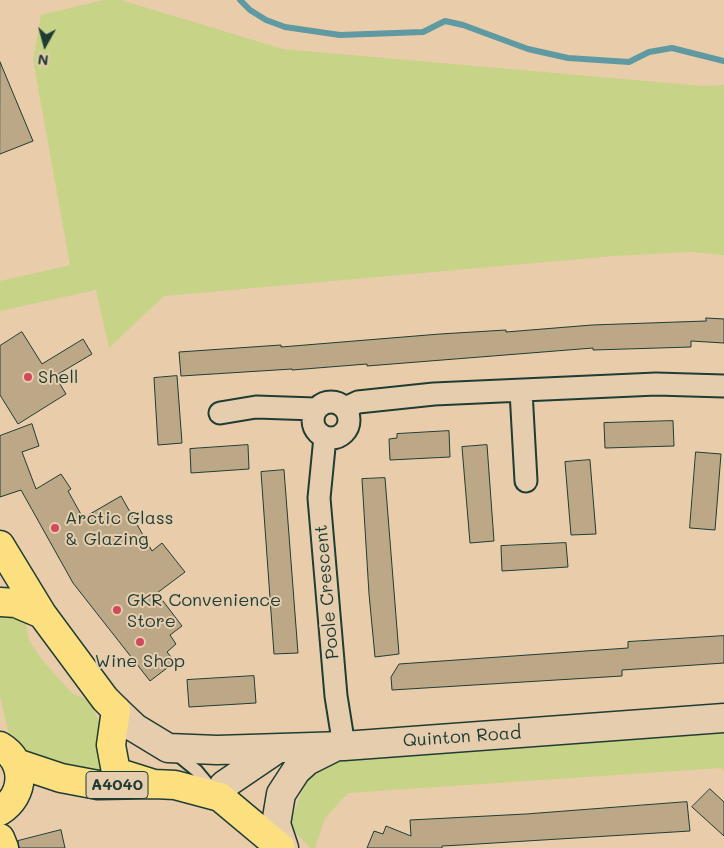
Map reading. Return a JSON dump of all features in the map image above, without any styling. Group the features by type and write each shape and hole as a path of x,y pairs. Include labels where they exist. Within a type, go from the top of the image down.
{"main road":[{"path":"0,545 42,614 105,699 116,710 111,745 116,772 154,784"},
{"path":"0,602 16,603 42,614"},
{"path":"0,811 10,804 17,792 20,779 5,749"},
{"name":"A4040","path":"5,749 61,778 98,785 176,785 220,797 283,848"},
{"path":"0,838 4,848"}],"street":[{"path":"345,408 358,402 434,394 656,384 724,386"},
{"path":"520,391 526,481"},
{"path":"330,401 341,404 345,408 349,419 346,430 337,437 325,437 314,429 313,416 315,409 319,405 330,401"},
{"path":"220,413 256,407 315,409"},
{"name":"Poole Crescent","path":"325,437 319,498 341,746"},
{"path":"116,710 135,728 168,748"},
{"name":"Quinton Road","path":"168,748 217,750 341,746 724,718"},
{"path":"283,848 276,824 281,794 296,771 307,761 341,746"},
{"path":"220,797 224,785 277,749"}],"lane":[{"path":"168,748 197,771 220,797"}],"green space":[{"path":"103,0 121,0 283,49 703,86 724,85 724,255 690,252 614,256 164,296 109,348 96,290 0,311 0,281 70,265 33,60 41,15"},
{"path":"0,614 13,615 26,624 29,640 43,661 73,694 89,700 101,726 104,775 29,756 10,737 0,697"},
{"path":"724,730 724,771 721,768 348,793 325,818 315,848 310,848 289,826 307,778 339,759"}],"building":[{"path":"0,62 33,141 0,154"},
{"path":"706,318 724,319 724,343 691,341 691,347 593,350 593,348 367,366 367,364 181,376 179,352 281,345 281,347 506,330 506,332 592,325 706,321"},
{"name":"Shell","path":"22,332 42,364 83,339 92,354 55,376 66,394 18,424 0,395 0,346"},
{"path":"177,376 182,443 158,445 154,378"},
{"path":"673,421 674,446 605,448 604,423"},
{"path":"32,424 39,446 22,452 36,489 61,474 71,489 68,491 83,518 121,496 152,551 162,543 185,572 157,593 182,626 170,635 176,644 167,652 175,662 150,681 73,583 21,490 0,497 0,436"},
{"path":"449,431 450,457 390,460 389,439 397,438 397,434"},
{"path":"248,445 249,469 191,473 190,449"},
{"path":"487,445 494,541 470,543 462,447"},
{"path":"696,452 721,454 715,530 690,528"},
{"path":"590,460 596,534 571,535 565,462"},
{"path":"284,470 298,653 274,654 261,472"},
{"path":"385,478 399,654 375,657 362,479"},
{"path":"566,543 568,567 502,571 501,546"},
{"path":"724,636 724,663 622,670 622,676 392,690 391,677 399,664 628,648 628,642"},
{"path":"254,676 256,703 189,707 187,680"},
{"path":"710,789 724,802 724,836 692,807"},
{"path":"687,802 690,831 442,846 442,848 367,848 374,831 383,834 386,826 411,836 410,820 526,814"},
{"path":"61,830 65,848 19,848 18,841"}],"waterway":[{"path":"240,0 250,10 266,20 285,27 340,35 423,32 445,21 463,25 528,49 568,58 629,62 649,52 672,48 724,61"}],"place":[{"name":"Shell","path":"28,377"},
{"name":"Arctic Glass & Glazing","path":"55,528"},
{"name":"GKR Convenience Store","path":"117,610"},
{"name":"Wine Shop","path":"140,642"}]}
